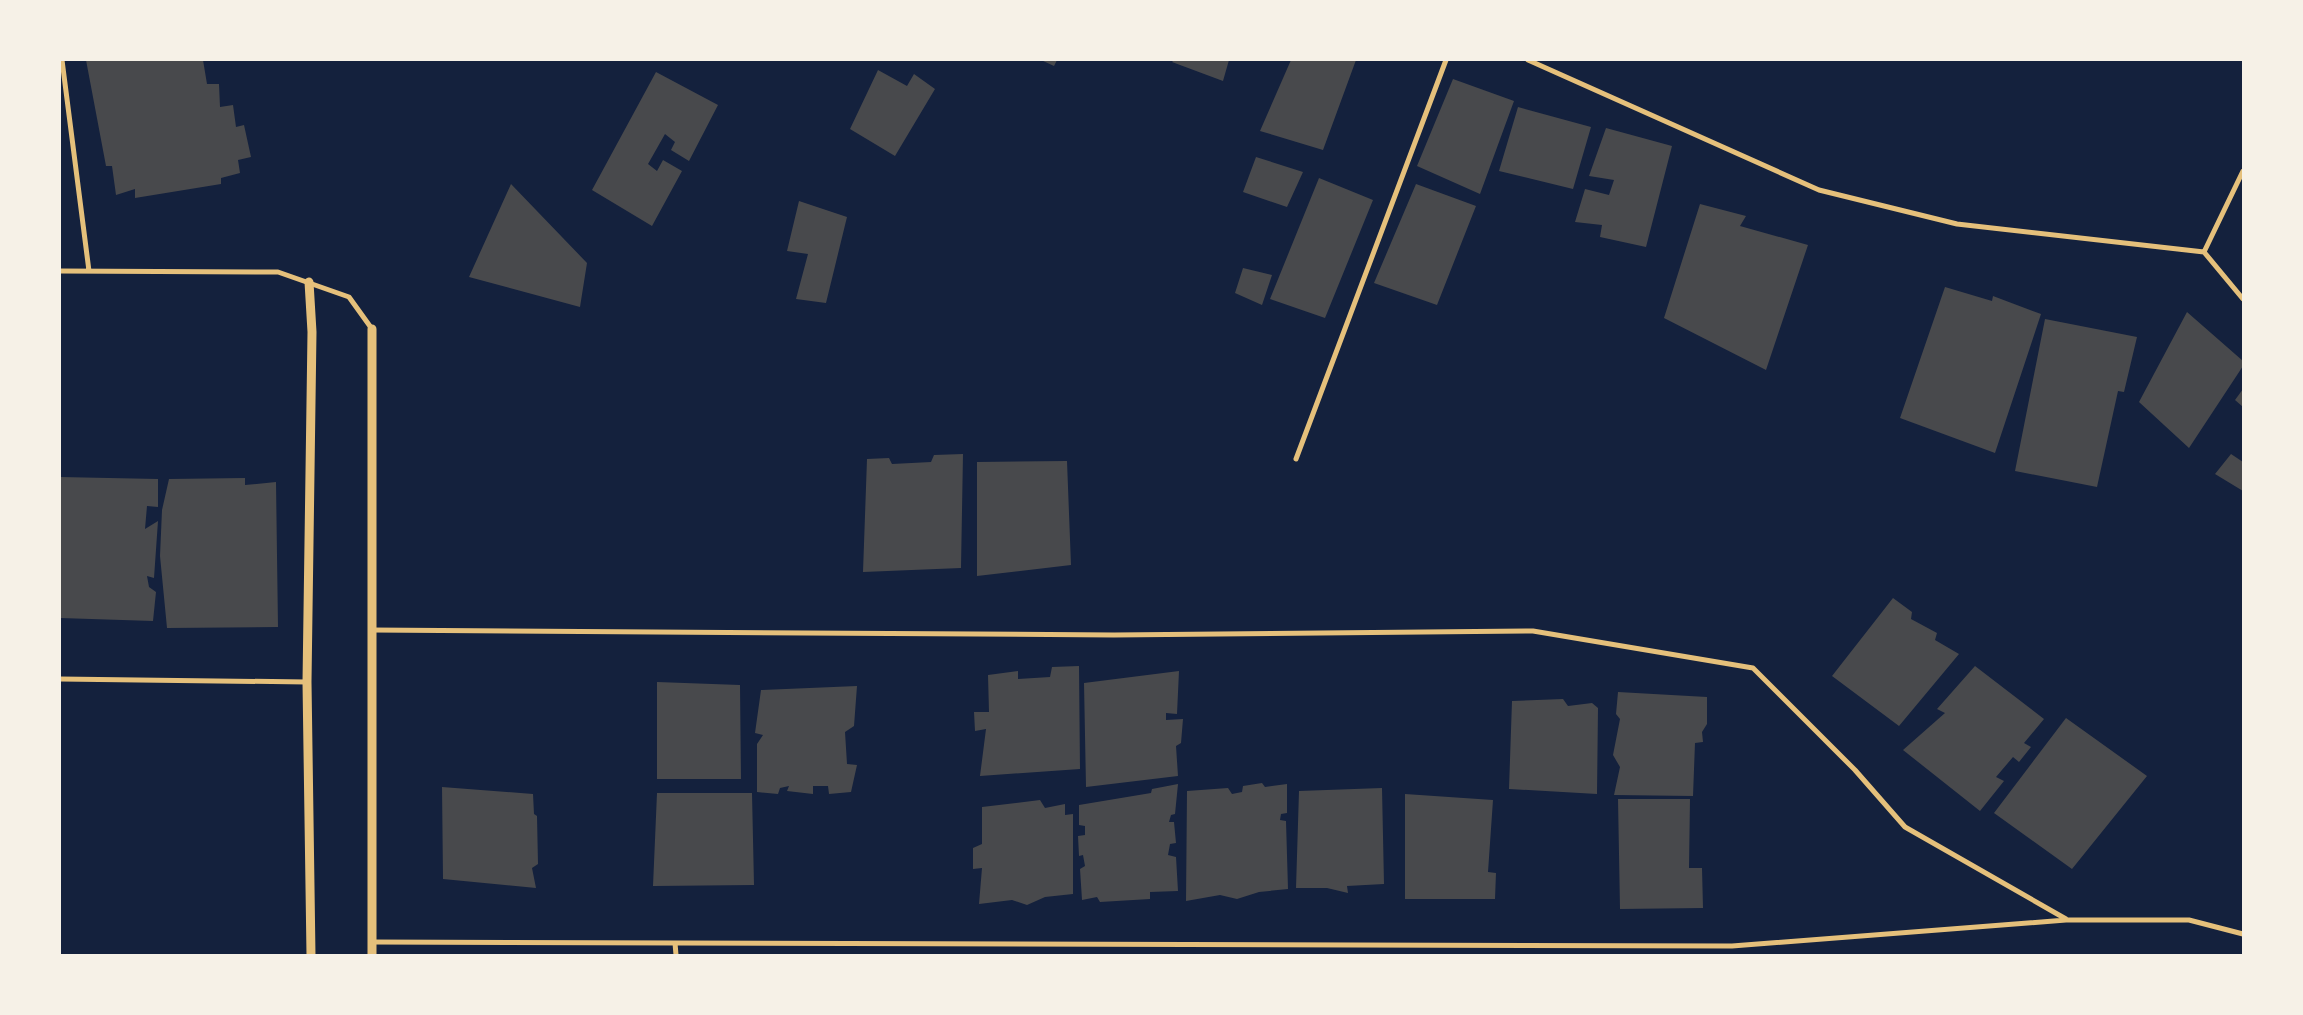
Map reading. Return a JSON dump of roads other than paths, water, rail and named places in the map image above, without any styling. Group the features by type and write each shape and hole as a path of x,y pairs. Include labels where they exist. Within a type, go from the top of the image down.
{"street":[{"path":"62,60 89,271"},
{"path":"1296,459 1446,60"},
{"path":"1528,60 1820,190 1957,224 2204,252 2243,298"},
{"path":"2204,252 2243,171"},
{"path":"60,271 278,272 349,297 372,329 372,955"},
{"path":"309,282 312,332 307,682 311,955"},
{"path":"372,630 1104,635 1533,631 1753,668 1855,770 1905,827 2066,920"},
{"path":"60,679 307,682"},
{"path":"372,942 1732,946 2066,920 2189,920 2243,934"},
{"path":"676,943 676,955"}]}
